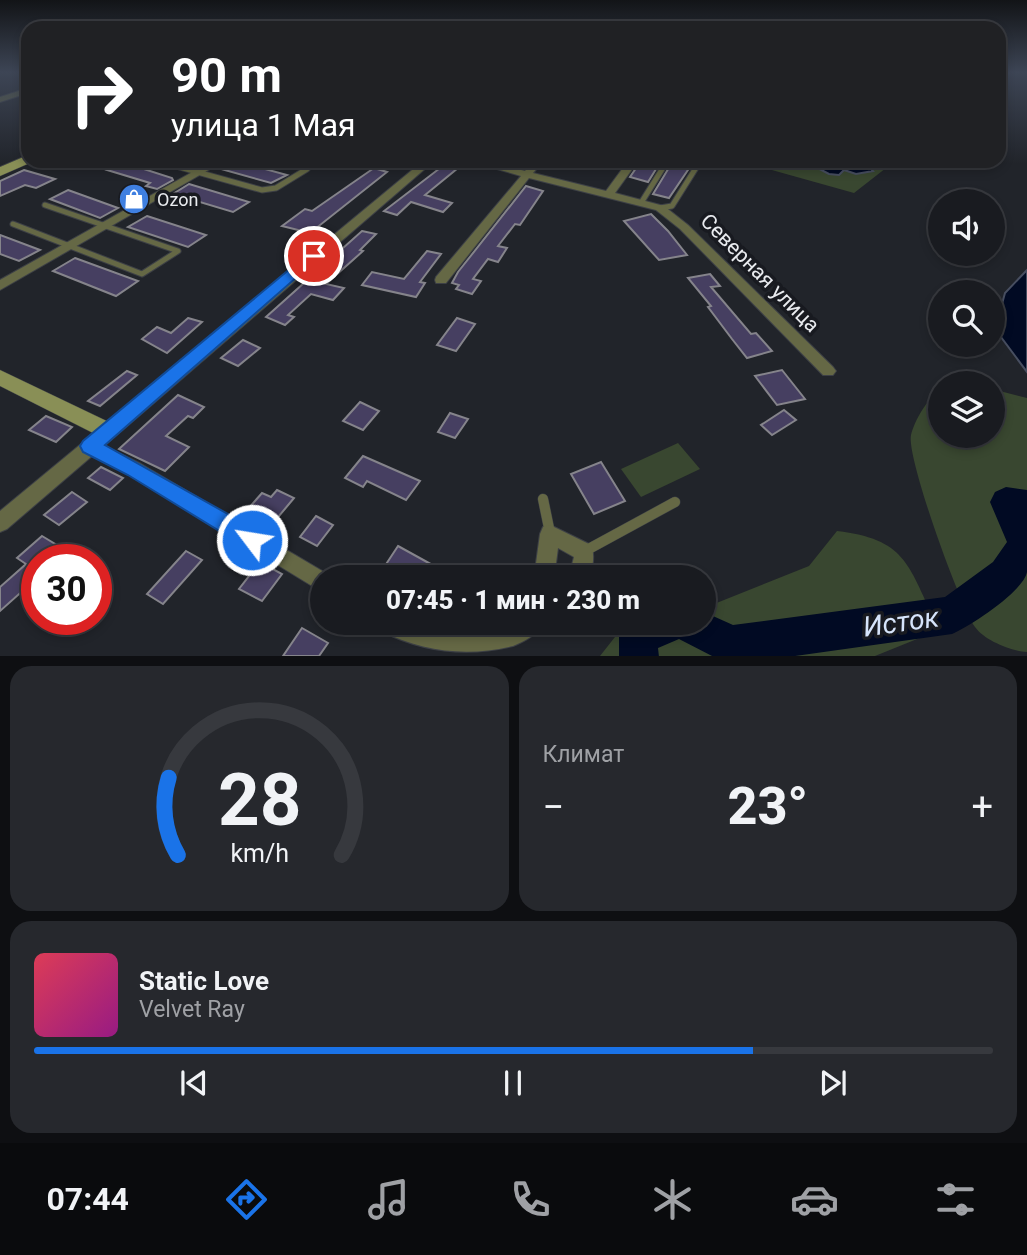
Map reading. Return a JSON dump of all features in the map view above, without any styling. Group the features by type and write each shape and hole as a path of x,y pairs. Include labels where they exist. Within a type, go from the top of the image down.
{"street":[{"path":"0,172 21,162"},
{"path":"0,286 206,168"},
{"path":"0,523 421,168"},
{"path":"503,168 660,208"},
{"path":"441,280 532,168"},
{"path":"610,194 628,168"},
{"name":"Северная улица","path":"660,208 684,227 828,371"},
{"path":"3,381 108,431"},
{"path":"90,446 135,469 310,575"},
{"path":"546,565 550,534 584,552 583,565"},
{"path":"409,635 457,652 492,652 522,635"}],"lane":[{"path":"180,168 262,190 276,188 307,169 304,168"},
{"path":"641,203 664,168"},
{"path":"660,208 672,206 696,168"},
{"path":"13,224 142,274 178,251 45,205"},
{"path":"543,499 550,534"},
{"path":"584,552 675,502"}],"green space":[{"path":"765,168 817,168 829,174 843,170 886,168 854,193"},
{"path":"1005,392 1027,398 1027,652 999,644 979,632 958,591 925,500 912,449 911,435 928,402 928,448 1005,448"},
{"path":"678,443 700,469 641,497 621,469"},
{"path":"837,531 877,540 891,548 910,569 934,619 927,635 875,656 600,656 617,635 716,635 716,603 809,566"}],"water":[{"path":"817,168 870,168 873,171 856,174 844,170 839,175 829,174"},
{"path":"1027,270 1027,372 1005,342 1005,293"}],"building":[{"path":"141,168 173,180 157,189 146,186 150,183 107,170"},
{"path":"262,168 287,175 271,183 221,169"},
{"path":"374,168 387,172 310,233 282,226 305,209 312,211"},
{"path":"440,168 458,168 425,195 452,203 443,212 411,202 397,215 384,211"},
{"path":"636,168 657,168 648,182 630,177"},
{"path":"669,168 689,168 669,198 653,194"},
{"path":"24,170 55,179 36,188 25,185 0,196 0,181"},
{"path":"189,184 249,202 233,212 173,194"},
{"path":"526,186 543,191 520,225 515,224 498,246 507,248 498,262 488,259 473,279 481,281 472,294 456,289 459,285 452,283 458,272"},
{"path":"68,190 118,208 100,218 50,199"},
{"path":"651,214 687,255 659,260 624,221"},
{"path":"147,216 206,235 188,247 128,227"},
{"path":"362,231 376,234 360,250 363,251 326,284 344,288 333,300 311,294 288,315 294,317 285,325 266,317"},
{"path":"0,235 40,250 19,261 0,254"},
{"path":"427,251 441,254 420,282 425,283 416,297 362,285 372,272 404,279"},
{"path":"75,258 138,281 116,296 53,271"},
{"path":"710,274 720,286 711,287 751,334 756,333 772,351 747,358 688,278"},
{"path":"188,318 202,322 167,353 142,339 157,327 171,333"},
{"path":"457,318 475,324 456,351 437,345"},
{"path":"243,340 260,348 238,366 221,358"},
{"path":"782,370 805,399 777,405 755,376"},
{"path":"127,371 137,375 100,406 88,401"},
{"path":"178,395 204,407 193,418 188,416 166,436 189,447 165,471 119,449"},
{"path":"360,402 379,411 363,430 343,421"},
{"path":"784,410 796,420 772,435 761,425"},
{"path":"450,413 468,419 455,438 438,432"},
{"path":"46,416 72,427 56,442 29,430"},
{"path":"363,456 420,481 406,500 367,481 363,487 345,478"},
{"path":"601,462 625,501 594,514 571,474"},
{"path":"101,467 123,478 110,490 88,478"},
{"path":"277,490 294,498 274,522 248,509 262,493 271,497"},
{"path":"72,492 87,502 59,525 44,515"},
{"path":"316,516 333,525 317,546 300,537"},
{"path":"42,536 55,544 33,544"},
{"path":"398,546 432,565 386,565"},
{"path":"186,551 202,560 163,604 147,594"},
{"path":"260,562 282,574 262,601 239,589"},
{"path":"21,568 21,592 0,611 0,587"},
{"path":"302,628 328,643 319,656 283,656"}],"waterway":[{"name":"Исток","path":"711,635 732,645 952,615 1006,575 1025,545 1006,502 1027,505"},
{"name":"Исток","path":"639,656 638,636 641,635"}],"place":[{"name":"Ozon","path":"134,199"}],"route":[{"path":"252,540 135,469 90,446 314,256"}]}
